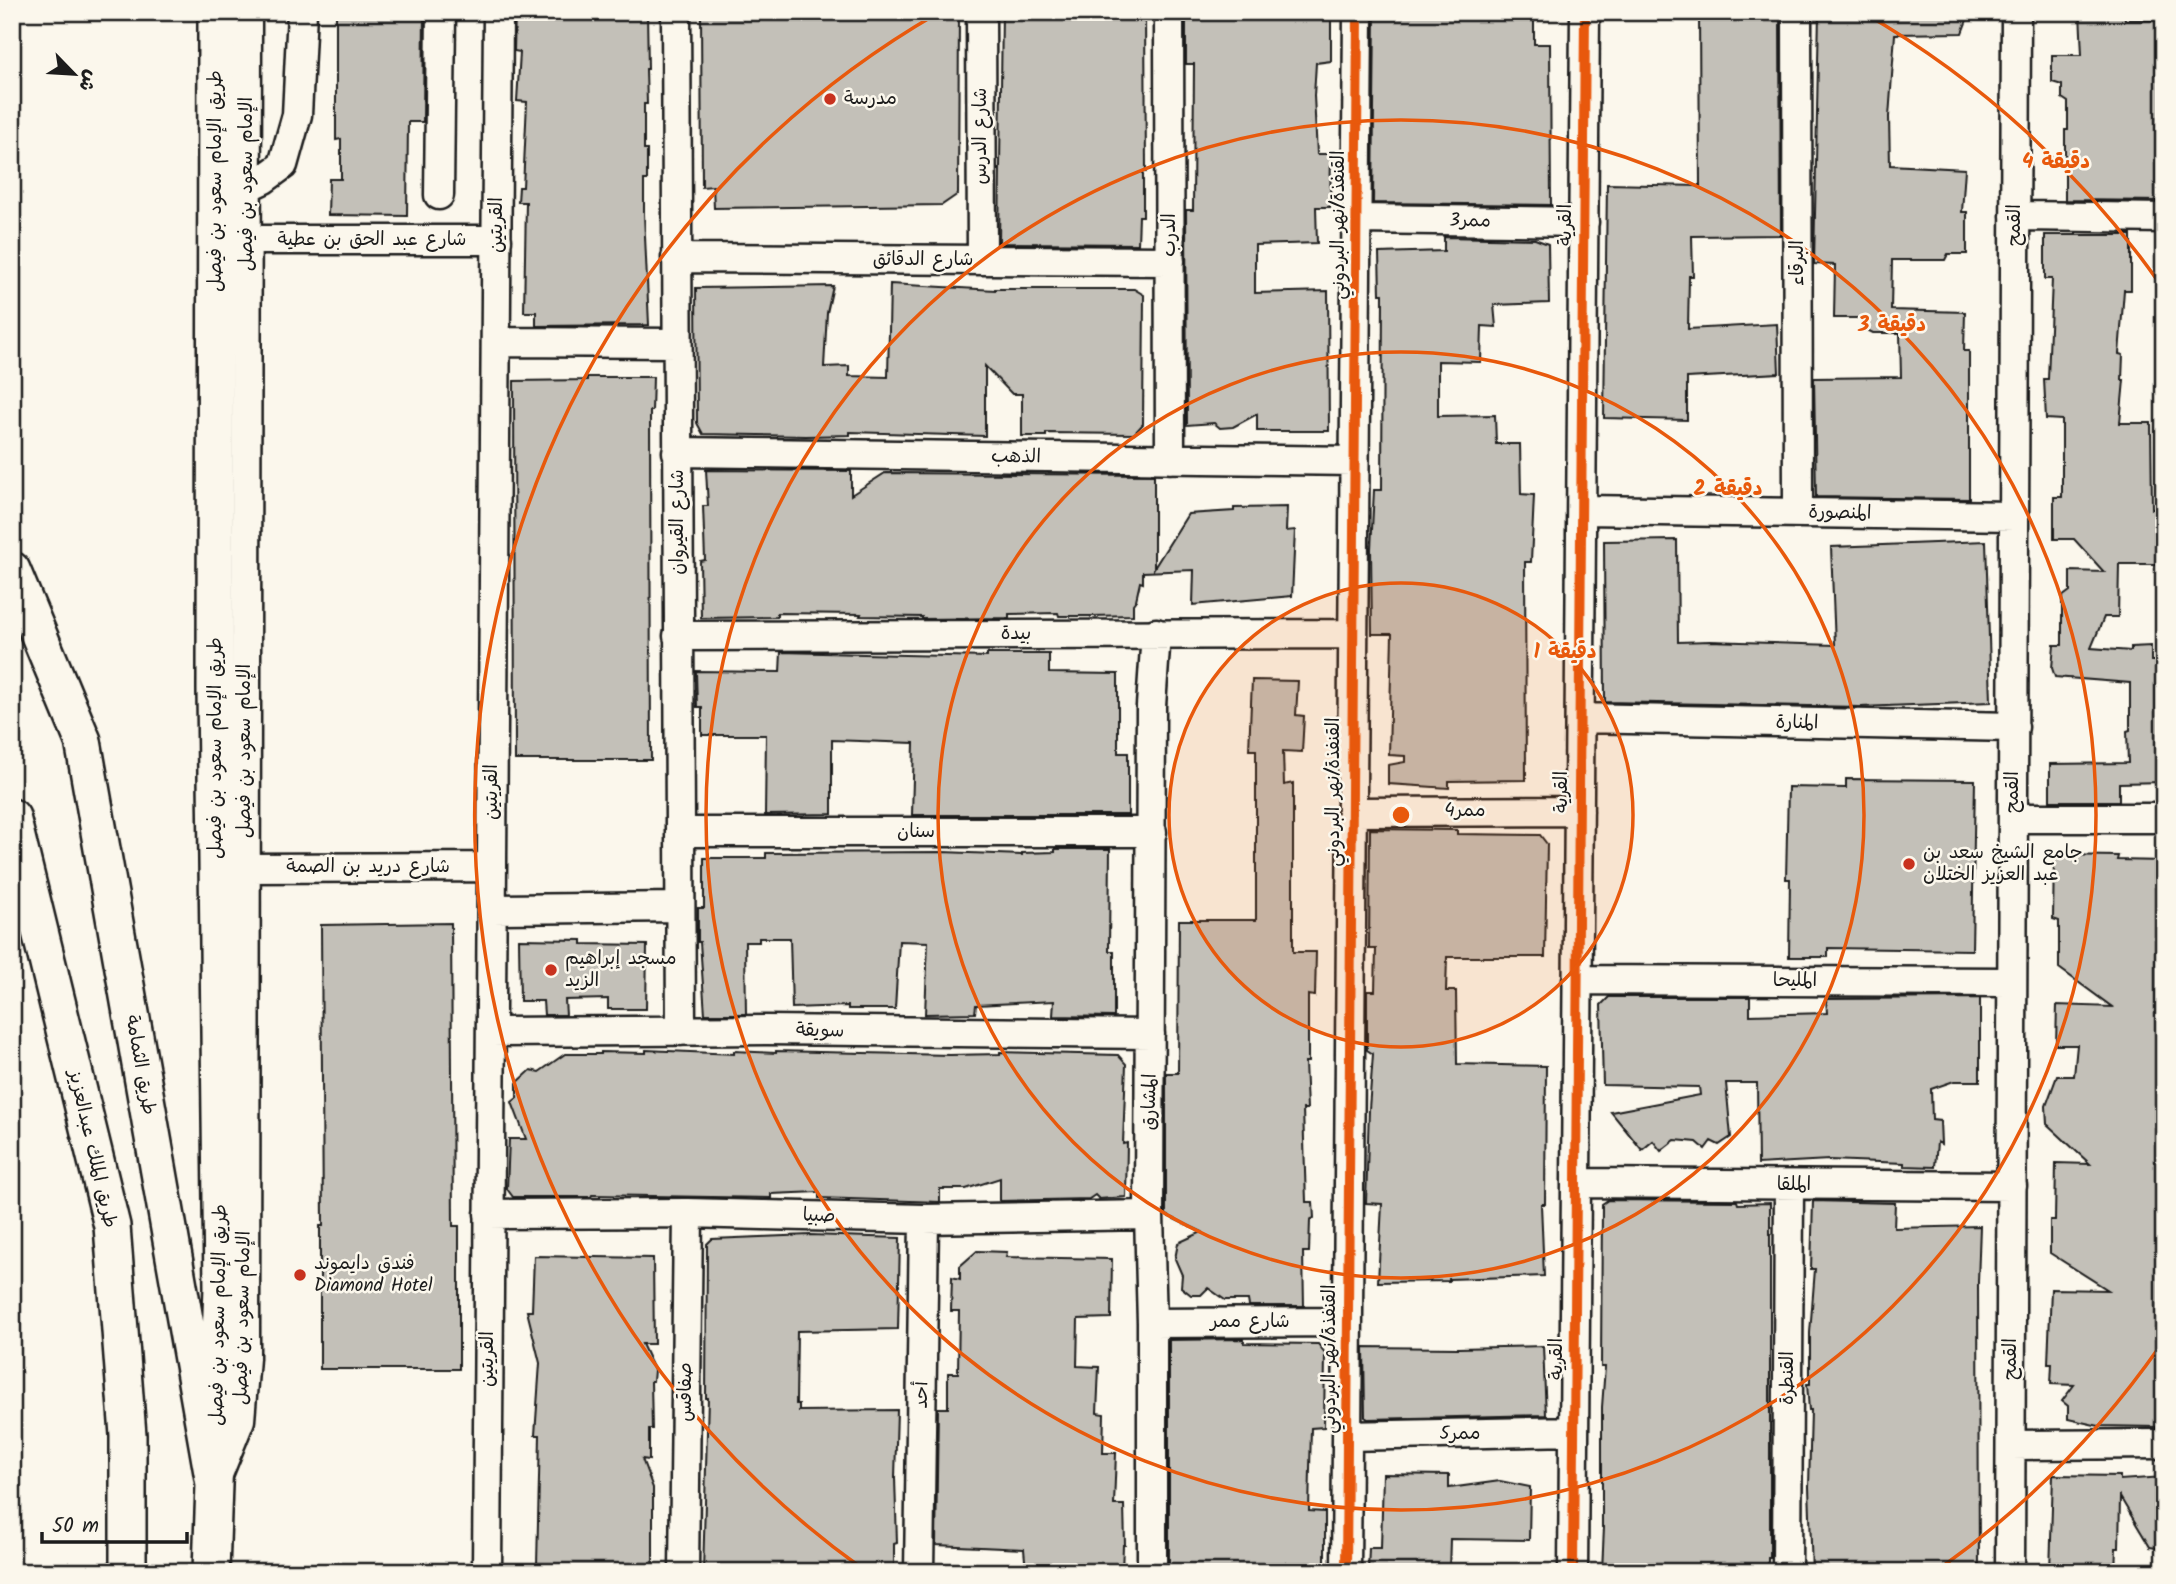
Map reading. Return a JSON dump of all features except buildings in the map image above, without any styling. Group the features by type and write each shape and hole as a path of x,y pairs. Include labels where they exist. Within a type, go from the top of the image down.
{"main road":[{"name":"طريق الإمام سعود بن فيصل","path":"214,1484 222,1288 215,689 216,12"},
{"name":"طريق الثمامة","path":"12,570 83,741 214,1484 211,1572"},
{"name":"طريق الملك عبدالعزيز","path":"12,817 112,1226 128,1435 128,1572"}],"street":[{"name":"الإمام سعود بن فيصل","path":"214,1484 240,1420 244,1388 247,12"},
{"path":"247,187 283,165 297,115 302,12"},
{"path":"439,195 441,12"},
{"name":"القريتين","path":"487,1572 498,12"},
{"name":"شارع القيروان","path":"676,12 681,1031"},
{"name":"شارع الدرس","path":"981,12 982,260"},
{"name":"الدرب","path":"1169,12 1170,459"},
{"name":"القنفذة/نهر البردوني","path":"1346,1572 1358,12"},
{"name":"القرية","path":"1573,1572 1585,12"},
{"name":"البرقاء","path":"1797,12 1798,513"},
{"name":"القمح","path":"2010,1572 2016,12"},
{"path":"2015,216 2164,218"},
{"name":"ممر3","path":"1356,219 1584,222"},
{"name":"شارع عبد الحق بن عطية","path":"247,240 497,240"},
{"name":"شارع الدقائق","path":"676,258 1170,261"},
{"path":"496,342 677,342"},
{"name":"الذهب","path":"677,452 1354,461"},
{"name":"المنصورة","path":"1581,510 2014,516"},
{"name":"المشارق","path":"1152,1572 1149,1214 1152,706 1156,633"},
{"name":"بيدة","path":"678,636 1353,634"},
{"name":"المنارة","path":"1580,718 2014,727"},
{"name":"ممر4","path":"1352,812 1579,811"},
{"path":"2013,818 2164,818"},
{"name":"سنان","path":"680,832 1152,832"},
{"name":"شارع دريد بن الصمة","path":"245,868 492,867"},
{"path":"492,909 680,907"},
{"name":"المليحا","path":"1577,980 2012,982"},
{"name":"سويقة","path":"491,1032 766,1030 1150,1034"},
{"name":"الملقا","path":"1576,1183 2012,1186"},
{"name":"القنطرة","path":"1787,1572 1789,1185"},
{"name":"صبيا","path":"489,1214 688,1213 924,1219 1149,1214"},
{"name":"صفاقس","path":"684,1572 688,1213"},
{"name":"أحد","path":"919,1572 924,1219"},
{"name":"شارع ممر","path":"1152,1323 1348,1322"},
{"name":"ممر5","path":"1347,1436 1574,1431"},
{"path":"2011,1446 2164,1444"}],"cycle path":[{"path":"1346,1572 1358,12"},
{"path":"1573,1572 1585,12"}],"place":[{"name":"مدرسة","path":"830,99"},
{"name":"جامع الشيخ سعد بن عبد العزيز الختلان","path":"1909,864"},
{"name":"مسجد إبراهيم الزيد","path":"551,970"},
{"name":"فندق دايموند Diamond Hotel","path":"300,1275"}]}
